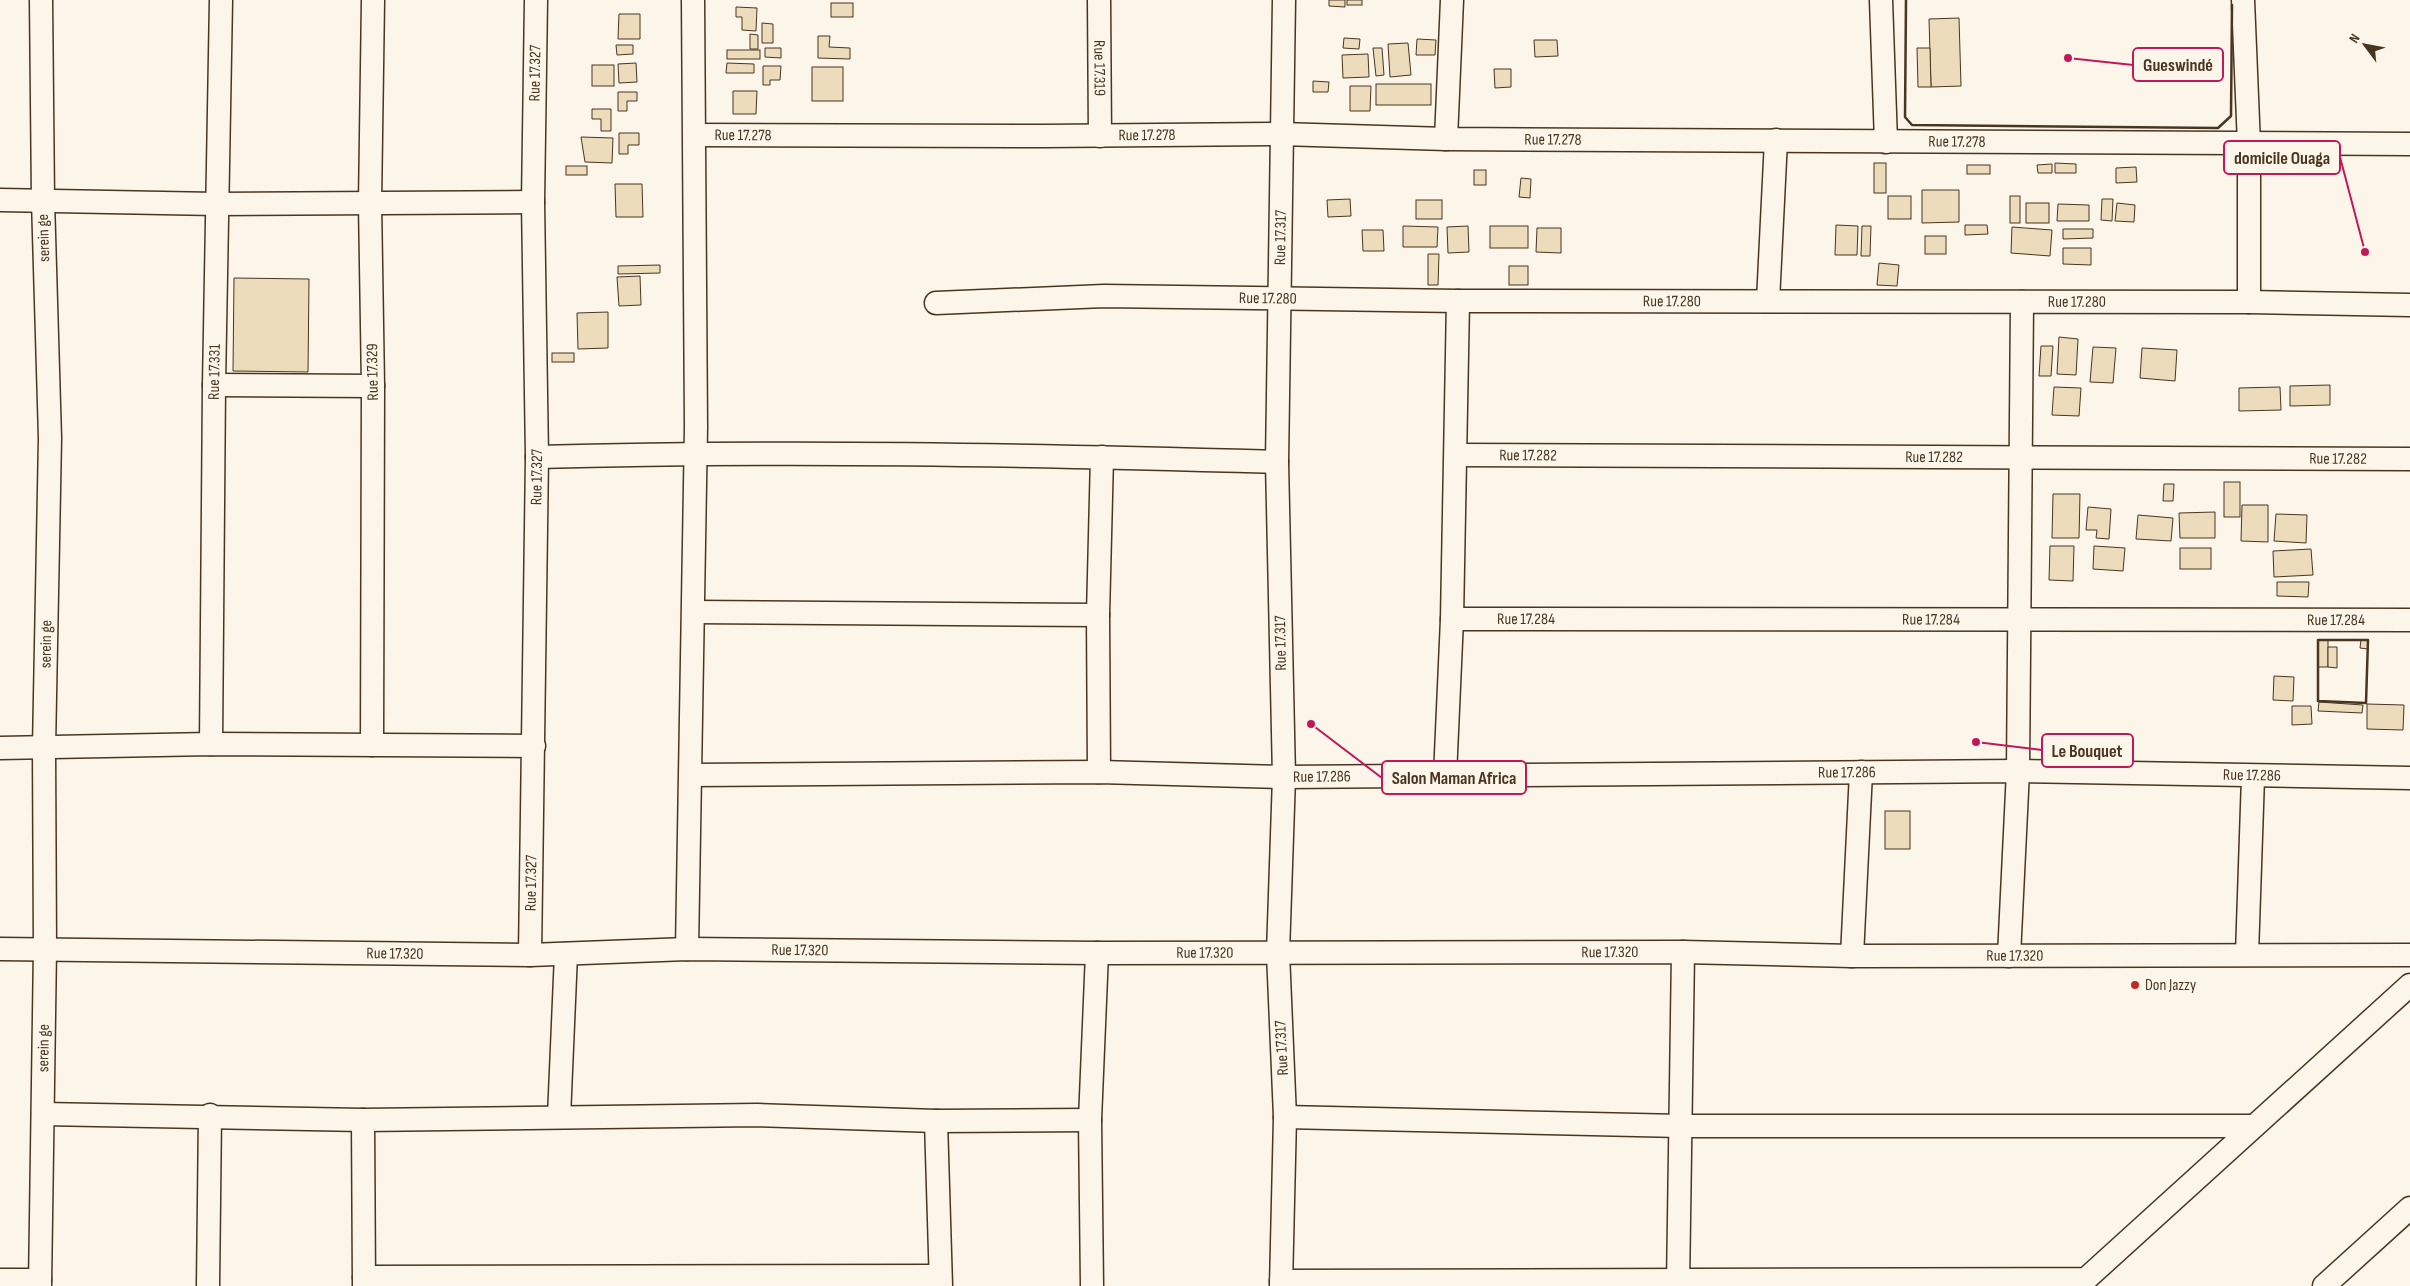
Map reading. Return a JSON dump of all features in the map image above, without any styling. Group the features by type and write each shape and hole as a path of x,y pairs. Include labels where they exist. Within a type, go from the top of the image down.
{"street":[{"name":"serein ge","path":"40,1283 45,948 44,748 50,438 43,200 41,0"},
{"name":"Rue 17.331","path":"212,744 216,204 221,0"},
{"name":"Rue 17.329","path":"372,745 373,386 370,203 373,0"},
{"name":"Rue 17.327","path":"530,955 537,457 533,202 536,0"},
{"path":"687,949 696,452 693,0"},
{"name":"Rue 17.319","path":"1098,0 1100,136"},
{"name":"Rue 17.317","path":"1281,1283 1286,1117 1278,953 1284,777 1277,462 1284,0"},
{"path":"1446,139 1452,0"},
{"path":"1882,0 1886,142"},
{"path":"2243,0 2249,145 2249,302"},
{"name":"Rue 17.278","path":"695,135 1100,136 1281,134 1446,139 2249,145 2410,144"},
{"path":"1768,301 1776,140"},
{"path":"0,200 216,204 533,202"},
{"name":"Rue 17.280","path":"936,303 1104,296 1458,301 2249,302 2410,305"},
{"path":"1445,776 1452,619 1458,301"},
{"path":"2009,956 2018,771 2019,457 2022,302"},
{"path":"214,385 373,386"},
{"path":"537,457 696,452 1102,457 1277,462"},
{"name":"Rue 17.282","path":"1456,455 2410,459"},
{"path":"1099,772 1098,615 1102,457"},
{"path":"694,612 1098,615"},
{"name":"Rue 17.284","path":"1452,619 2019,618 2410,620"},
{"path":"0,748 212,744 534,746"},
{"name":"Rue 17.286","path":"691,775 1099,772 1284,777 2018,771 2253,777 2410,778"},
{"path":"1852,956 1861,772"},
{"path":"2247,954 2253,777"},
{"name":"Rue 17.320","path":"0,949 45,948 530,955 687,949 1097,953 1683,952 1852,956 2410,954"},
{"path":"1678,1282 1683,952"},
{"path":"1092,1286 1090,1120 1097,953"},
{"path":"559,1117 566,954"},
{"path":"1281,1283 2089,1282 2253,1126 2410,985"},
{"path":"43,1114 363,1120 757,1115 936,1121 1090,1120"},
{"path":"208,1286 210,1116"},
{"path":"1286,1117 1681,1126 2253,1126"},
{"path":"363,1120 364,1281 940,1281 936,1121"},
{"path":"2324,1286 2410,1208"},
{"path":"0,1280 40,1283"}],"building":[{"path":"1329,0 1345,0 1345,7 1329,6"},
{"path":"1347,0 1362,0 1362,5 1347,5"},
{"path":"831,3 853,3 853,17 831,17"},
{"path":"736,7 757,8 756,31 742,30 742,17 736,17"},
{"path":"619,14 640,14 640,39 618,39"},
{"path":"1959,18 1961,86 1931,87 1929,19"},
{"path":"762,23 773,24 773,43 762,43"},
{"path":"750,34 758,35 758,49 750,49"},
{"path":"818,36 830,36 829,47 850,48 850,59 818,58"},
{"path":"1344,38 1360,39 1359,49 1343,48"},
{"path":"1417,39 1436,40 1435,55 1416,55"},
{"path":"1534,40 1557,40 1558,56 1535,57"},
{"path":"1408,43 1411,75 1390,77 1388,44"},
{"path":"616,45 633,45 633,54 617,55"},
{"path":"765,48 781,48 781,58 765,57"},
{"path":"1373,48 1382,48 1384,75 1376,76"},
{"path":"1917,48 1930,48 1931,87 1918,87"},
{"path":"727,50 760,50 760,59 727,59"},
{"path":"1368,54 1369,77 1343,78 1342,55"},
{"path":"636,63 637,82 619,83 618,64"},
{"path":"727,63 754,64 754,73 726,73"},
{"path":"592,65 614,65 614,86 592,86"},
{"path":"763,66 781,66 780,80 770,80 770,85 763,85"},
{"path":"812,67 843,67 843,101 812,101"},
{"path":"1494,69 1511,69 1511,87 1495,88"},
{"path":"1313,81 1329,82 1328,92 1313,92"},
{"path":"1376,84 1431,84 1431,105 1376,105"},
{"path":"1350,86 1371,86 1370,111 1350,111"},
{"path":"733,91 757,91 756,114 733,114"},
{"path":"618,92 637,92 637,101 627,101 627,111 618,111"},
{"path":"592,109 611,109 611,131 601,131 601,119 592,119"},
{"path":"619,133 639,133 639,145 628,145 628,154 619,154"},
{"path":"581,137 613,138 612,163 585,162"},
{"path":"1874,163 1886,163 1886,193 1874,193"},
{"path":"2055,163 2076,164 2076,173 2055,173"},
{"path":"2052,164 2052,173 2038,173 2037,165"},
{"path":"1967,165 1990,165 1990,174 1967,174"},
{"path":"566,166 587,166 587,175 566,175"},
{"path":"2136,167 2137,182 2116,183 2116,168"},
{"path":"1474,170 1486,170 1486,185 1474,185"},
{"path":"1521,178 1531,179 1530,198 1519,197"},
{"path":"615,184 642,184 643,217 616,217"},
{"path":"1922,190 1959,190 1959,222 1922,223"},
{"path":"1888,196 1911,196 1911,219 1888,219"},
{"path":"2010,196 2020,196 2020,223 2010,223"},
{"path":"1350,199 1351,216 1328,217 1327,200"},
{"path":"2102,199 2113,199 2112,221 2101,220"},
{"path":"1416,200 1442,200 1442,219 1416,219"},
{"path":"2026,203 2049,203 2049,223 2026,223"},
{"path":"2117,203 2135,205 2134,222 2115,221"},
{"path":"2058,204 2089,205 2089,221 2057,221"},
{"path":"1836,225 1858,226 1857,255 1835,255"},
{"path":"1965,225 1987,225 1988,234 1965,235"},
{"path":"1403,226 1438,227 1437,247 1403,247"},
{"path":"1468,226 1469,252 1448,253 1447,227"},
{"path":"1490,226 1528,226 1528,248 1490,248"},
{"path":"1862,226 1871,226 1870,256 1861,256"},
{"path":"2012,227 2052,230 2050,256 2011,253"},
{"path":"1537,228 1561,228 1561,253 1536,252"},
{"path":"2063,229 2093,229 2093,238 2063,239"},
{"path":"1362,230 1383,230 1384,251 1363,251"},
{"path":"1925,236 1946,236 1946,254 1925,254"},
{"path":"2063,248 2091,248 2091,265 2063,264"},
{"path":"1428,254 1439,254 1438,285 1428,285"},
{"path":"1879,263 1899,265 1897,286 1877,285"},
{"path":"660,265 660,273 618,274 618,266"},
{"path":"1509,266 1528,266 1528,285 1509,285"},
{"path":"640,276 641,305 619,306 617,277"},
{"path":"234,278 309,279 308,372 233,371"},
{"path":"608,312 608,348 578,349 577,313"},
{"path":"2059,337 2078,339 2076,375 2057,374"},
{"path":"2041,346 2053,346 2051,376 2039,376"},
{"path":"2093,347 2116,348 2113,383 2090,382"},
{"path":"2142,348 2177,350 2175,381 2140,378"},
{"path":"552,353 574,353 574,362 552,362"},
{"path":"2330,385 2330,405 2290,406 2290,386"},
{"path":"2054,387 2081,388 2079,416 2052,415"},
{"path":"2280,387 2281,410 2239,411 2239,388"},
{"path":"2224,482 2240,482 2240,517 2224,517"},
{"path":"2164,484 2174,484 2173,501 2163,501"},
{"path":"2053,494 2080,494 2079,538 2052,538"},
{"path":"2242,505 2268,505 2268,542 2241,541"},
{"path":"2088,507 2111,509 2109,539 2096,538 2097,530 2086,530"},
{"path":"2215,512 2215,538 2180,538 2179,513"},
{"path":"2276,514 2307,515 2306,543 2274,541"},
{"path":"2138,515 2173,518 2171,541 2136,539"},
{"path":"2050,546 2074,546 2073,581 2049,580"},
{"path":"2094,546 2125,548 2123,571 2093,569"},
{"path":"2180,548 2211,548 2211,569 2180,569"},
{"path":"2311,549 2313,575 2274,577 2273,551"},
{"path":"2277,582 2309,582 2308,597 2277,596"},
{"path":"2318,640 2328,640 2328,667 2318,667"},
{"path":"2361,640 2368,640 2368,649 2360,648"},
{"path":"2328,647 2337,647 2337,668 2328,667"},
{"path":"2274,676 2294,677 2293,701 2273,700"},
{"path":"2319,702 2363,705 2362,713 2318,711"},
{"path":"2367,704 2404,705 2403,730 2367,729"},
{"path":"2292,706 2311,706 2312,724 2292,725"},
{"path":"1885,811 1910,811 1910,849 1885,849"}],"wall":[{"path":"1906,0 1905,117 1912,125 2218,128 2231,116 2232,5"},
{"path":"2318,640 2368,640 2366,703 2318,701 2318,640"}],"place":[{"name":"Gueswindé","path":"2068,58"},
{"name":"domicile Ouaga","path":"2365,252"},
{"name":"Salon Maman Africa","path":"1311,724"},
{"name":"Le Bouquet","path":"1976,742"},
{"name":"Don Jazzy","path":"2135,985"}]}
